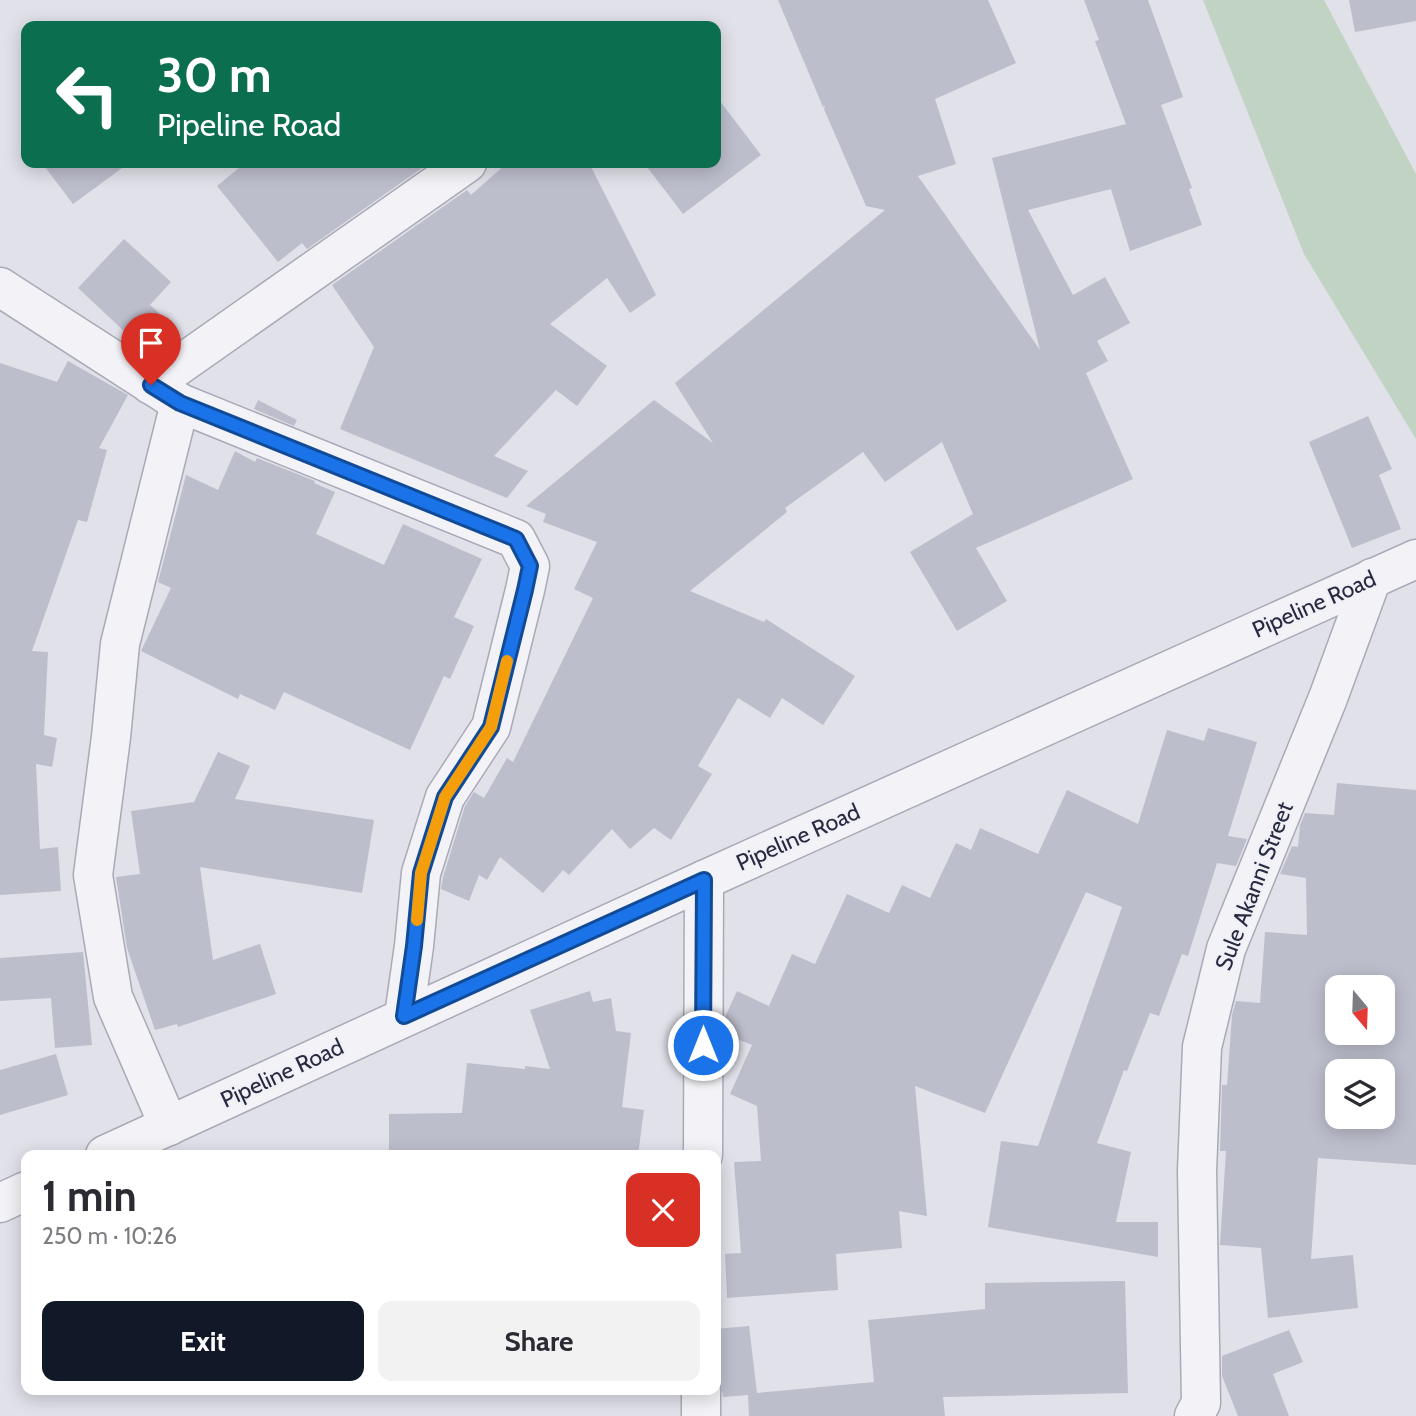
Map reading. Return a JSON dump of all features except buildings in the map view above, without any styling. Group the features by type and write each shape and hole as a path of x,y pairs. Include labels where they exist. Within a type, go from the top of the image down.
{"street":[{"path":"169,1126 113,997 93,875 120,644 166,394 460,168"},
{"path":"0,286 166,394 516,539 530,566 491,727 445,797 421,873 404,1016"},
{"name":"Pipeline Road","path":"116,1150 404,1016 1416,559"},
{"name":"Sule Akanni Street","path":"1194,1416 1201,1404 1197,1171 1202,1047 1226,949 1328,698 1372,578"},
{"path":"703,1150 704,880"},
{"path":"0,1203 21,1193"},
{"path":"701,1395 701,1416"}],"green space":[{"path":"1203,0 1324,0 1416,174 1416,439 1304,254"}],"slow traffic":[{"path":"417,920 421,873 445,797 491,727 507,661"}],"route":[{"path":"151,385 180,403 516,539 530,566 491,727 445,797 421,873 404,1016 704,880 703,1045"}]}
